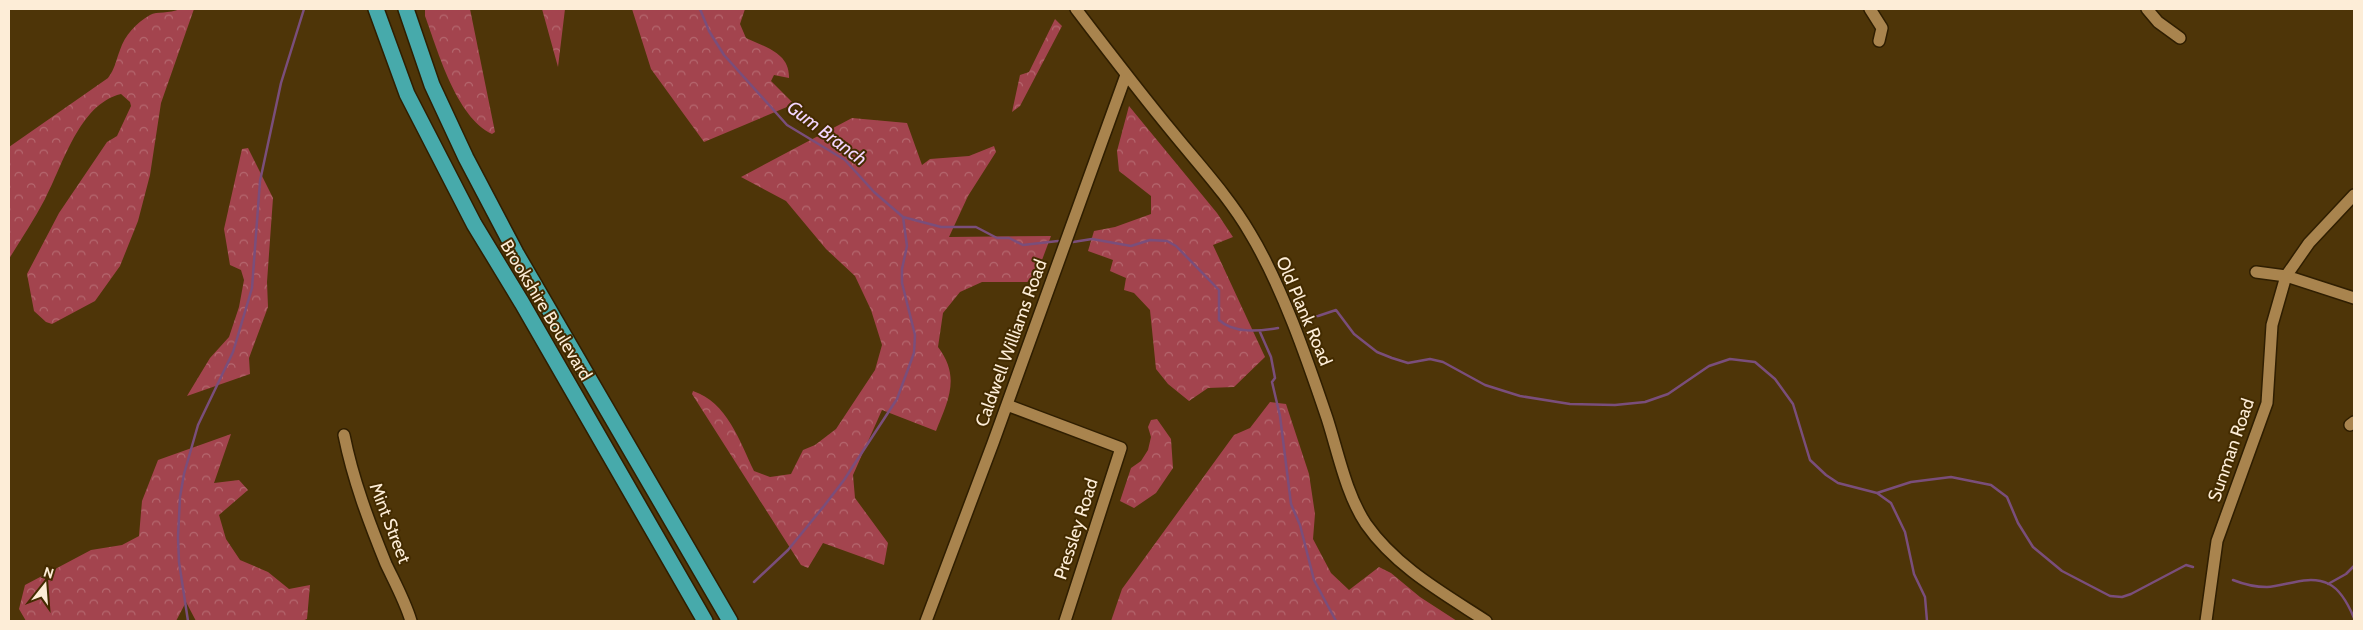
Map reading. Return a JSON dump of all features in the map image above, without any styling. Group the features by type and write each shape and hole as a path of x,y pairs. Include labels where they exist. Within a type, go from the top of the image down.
{"highway":[{"name":"Brookshire Boulevard","path":"376,9 407,94 474,224 522,303 705,621"},
{"name":"Brookshire Boulevard","path":"406,9 432,85 466,158 516,252 730,621"}],"street":[{"name":"Old Plank Road","path":"1076,9 1126,75 1226,198 1251,233 1275,283 1305,355 1347,481 1364,520 1378,539 1406,566 1486,621"},
{"path":"1870,9 1882,28 1879,41"},
{"path":"2147,9 2158,22 2180,38"},
{"name":"Caldwell Williams Road","path":"926,621 1007,405 1126,75"},
{"name":"Sunman Road","path":"2206,621 2217,541 2267,403 2272,325 2286,276 2309,243 2354,195"},
{"path":"2256,272 2286,276 2354,298"},
{"name":"Pressley Road","path":"1007,405 1121,448 1065,621"},
{"name":"Mint Street","path":"344,435 349,460 364,507 411,621"}],"green space":[{"path":"180,9 194,9 161,103 150,175 138,221 120,266 95,301 52,324 46,322 34,311 27,274 59,213 107,142 117,136 131,106 130,102 121,94 106,100 83,123 66,153 41,207 9,259 9,147 108,78 114,68 125,39 140,22 153,14"},
{"path":"425,9 470,9 495,132 492,134 479,125 458,98 442,64 425,16"},
{"path":"542,9 565,9 558,67"},
{"path":"632,9 745,9 740,24 746,38 775,52 785,62 789,78 774,75 771,81 794,104 704,142 651,69"},
{"path":"1055,19 1062,26 1020,106 1012,112 1020,75 1029,72"},
{"path":"1129,106 1217,213 1233,237 1213,245 1265,357 1234,387 1208,388 1189,401 1168,384 1156,369 1150,310 1134,293 1124,290 1126,278 1110,271 1113,260 1088,251 1094,231 1115,227 1151,214 1151,196 1119,171 1117,151"},
{"path":"852,118 907,123 922,165 930,159 969,156 994,146 996,152 968,196 949,237 1051,236 1036,276 1027,282 982,282 960,292 943,313 938,347 945,358 951,379 948,399 936,431 882,410 853,475 855,498 888,543 884,565 823,543 808,568 801,565 692,394 693,391 705,396 715,404 738,436 754,471 770,477 791,474 803,450 815,445 836,429 875,370 882,345 871,310 855,276 826,249 786,201 741,177"},
{"path":"248,148 273,198 267,282 268,307 249,358 250,374 187,396 210,358 229,337 239,307 244,280 241,270 230,265 224,229 242,149"},
{"path":"1270,402 1286,404 1309,474 1315,514 1313,539 1331,573 1349,590 1379,567 1391,573 1420,597 1457,621 1111,621 1122,589 1234,435 1250,428"},
{"path":"1157,419 1171,439 1173,468 1156,493 1134,508 1120,501 1131,468 1141,461 1148,450 1151,437 1148,427 1151,420"},
{"path":"231,434 214,483 239,480 248,490 219,515 226,539 240,560 268,572 289,589 310,585 307,619 302,621 196,621 186,602 176,621 26,621 19,609 25,585 91,550 122,545 139,536 142,501 158,460"}],"waterway":[{"path":"188,621 179,562 178,537 180,497 184,474 198,425 233,352 252,288 260,181 281,83 304,9"},
{"name":"Gum Branch","path":"700,9 709,31 724,55 787,125 845,160 874,192 903,217 941,227 976,227 997,238 1009,238 1023,245 1058,241"},
{"path":"754,582 788,550 824,506 844,480 897,399 914,353 915,335 902,283 902,269 907,246 903,217"},
{"name":"Gum Branch","path":"1073,242 1092,239 1131,246 1150,240 1167,241 1176,246 1219,290 1219,320 1232,328 1247,330 1278,328"},
{"path":"1303,318 1318,316 1336,310 1354,334 1377,352 1408,363 1430,359 1443,362 1485,385 1520,396 1570,404 1615,405 1645,402 1668,394 1709,366 1730,359 1755,362 1775,379 1793,404 1810,460 1838,483 1877,493 1891,503 1905,532 1914,574 1925,597 1927,621"},
{"path":"1260,332 1271,357 1275,378 1272,382 1280,416 1291,504 1300,525 1314,580 1336,621"},
{"path":"1877,493 1911,482 1951,477 1991,485 2007,497 2018,523 2033,547 2062,571 2110,596 2122,597 2131,594 2186,565 2193,567"},
{"path":"2328,584 2346,574 2354,566"},
{"path":"2233,580 2249,585 2267,587 2306,580 2321,581 2329,584 2341,594 2354,618"}]}
